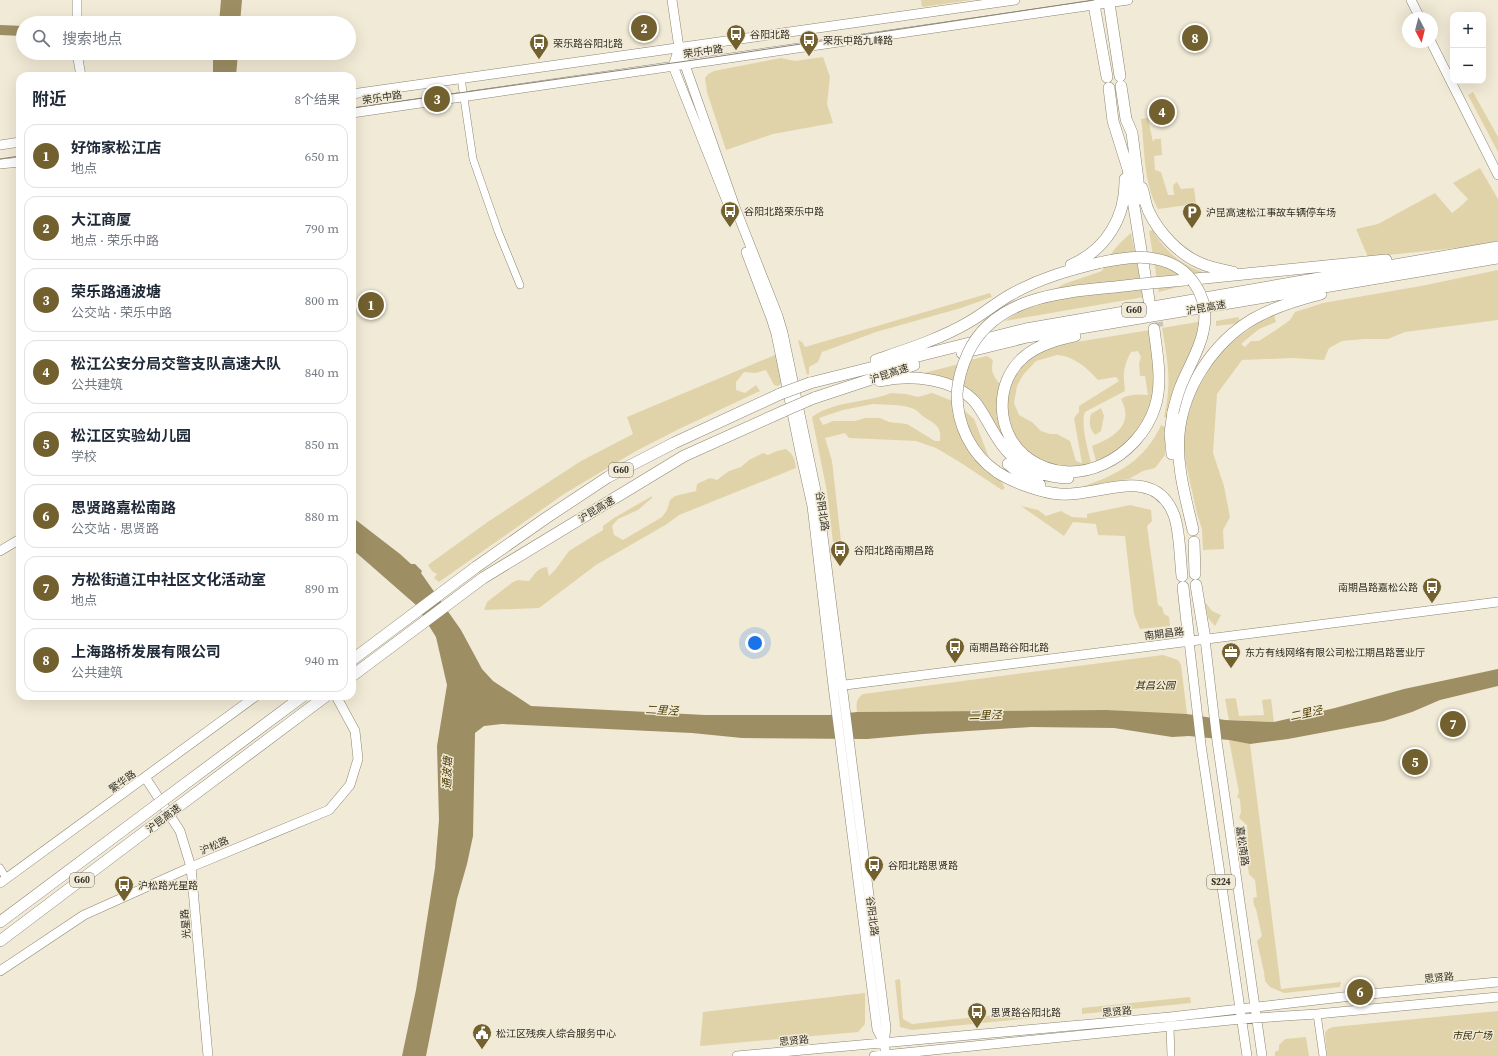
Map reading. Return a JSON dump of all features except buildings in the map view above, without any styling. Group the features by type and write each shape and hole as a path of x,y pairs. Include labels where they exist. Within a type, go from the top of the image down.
{"highway":[{"path":"1094,2 1113,121 1128,169 1151,299 1132,133 1126,119 1109,1"},
{"path":"810,383 927,343 970,322 1010,295 1055,274 1090,255 1112,232 1119,217 1125,186 1125,157"},
{"path":"1138,180 1143,191 1148,210 1157,226 1182,252 1200,263 1220,269 1236,272 1257,273"},
{"name":"沪昆高速","path":"356,673 483,578 684,456 815,400 909,366 1027,337 1222,304 1461,259 1498,247"},
{"path":"1055,274 1102,262 1137,257 1157,259 1180,269 1190,277 1201,294 1205,310 1204,331 1201,343 1180,388 1173,412 1170,432 1171,448 1177,481 1193,530 1182,481 1178,448 1179,433 1186,403 1192,388 1208,360 1223,344 1251,320 1291,302 1461,259"},
{"name":"沪昆高速","path":"356,657 476,567 608,477 674,443 780,394 810,383 1026,329 1461,259 1498,258"},
{"path":"1189,641 1175,517 1168,503 1155,491 1144,486 1133,485 1070,494 1059,494 1033,488 997,472 979,456 968,441 958,408 958,390 963,364 970,347 982,331 998,317 1024,303 1044,297 1088,289 1370,261 1461,259"},
{"path":"815,400 883,380 922,379 947,384 962,392 974,402 1003,446 1012,457 1023,466 1048,477 1083,477 1105,470 1134,451 1150,432 1156,420 1163,395 1164,369 1156,328 1158,382 1155,406 1145,428 1130,447 1114,459 1093,468 1072,471 1050,469 1028,458 1020,450 1007,431 1004,421 1002,398 1009,375 1025,357 1046,344 1058,340 1222,304"},
{"path":"983,414 986,426 997,450 1007,462 1018,472 1040,486 1070,494"},
{"path":"1194,542 1196,580 1205,639"},
{"name":"沪昆高速","path":"0,922 298,700"},
{"name":"沪昆高速","path":"0,941 321,700"}],"main road":[{"path":"77,0 77,16"},
{"name":"谷阳北路","path":"672,0 679,48 735,207 778,316 783,333 820,505 838,686"},
{"name":"荣乐中路","path":"356,93 1015,0"},
{"name":"荣乐中路","path":"356,112 686,65 1094,2 1128,0"},
{"path":"1411,0 1417,12"},
{"name":"谷阳北路","path":"679,48 673,66 732,215 776,334 812,506 886,1028 884,1043 886,1055"},
{"path":"1435,48 1498,175"},
{"path":"78,60 80,72"},
{"path":"0,145 16,143"},
{"path":"0,164 16,162"},
{"path":"0,551 16,541"},
{"name":"南期昌路","path":"838,686 1498,602"},
{"name":"嘉松南路","path":"1205,639 1217,740 1262,1056"},
{"name":"S224","path":"1189,641 1201,745 1247,1056"},
{"name":"繁华路","path":"3,880 251,700"},
{"name":"沪松路","path":"0,972 84,915 191,867 329,810 350,785 358,759 355,731 338,700"},
{"name":"光星路","path":"145,777 180,831 191,867 208,1056"},
{"name":"思贤路","path":"737,1056 1170,1017 1255,1006 1498,982"},
{"name":"思贤路","path":"874,1056 1241,1019 1317,1014 1498,997"}],"street":[{"path":"461,78 473,160 498,232 520,285"},
{"path":"0,868 3,880"},
{"path":"1317,1014 1323,1056"},
{"path":"1170,1027 1171,1056"}],"green space":[{"path":"921,0 972,0 922,7"},
{"path":"823,57 830,77 827,104 833,123 773,134 726,150 707,92 705,78 708,74 714,71 781,58 795,61"},
{"path":"1473,92 1498,137 1498,152 1468,95"},
{"path":"1148,118 1153,142 1155,139 1161,139 1162,155 1154,156 1155,170 1161,172 1168,195 1174,195 1173,185 1177,182 1181,189 1194,188 1196,204 1158,209 1153,199 1145,165 1141,119"},
{"path":"1480,168 1498,199 1498,241 1466,247 1368,257 1356,229 1378,224 1435,193 1452,213 1468,199 1453,183"},
{"path":"1153,230 1162,244 1174,256 1195,269 1203,272 1204,275 1177,279 1178,287 1159,292 1149,231"},
{"path":"1131,233 1144,297 1005,321 1020,311 1043,304 1047,293 1064,284 1102,271 1114,250"},
{"path":"1498,270 1498,320 1405,332 1388,339 1342,341 1329,348 1324,360 1293,358 1242,360 1217,394 1213,453 1224,486 1230,517 1223,530 1224,549 1203,550 1202,529 1197,514 1183,450 1184,430 1194,395 1216,358 1229,344 1259,322 1274,315 1276,322 1259,329 1241,344 1245,347 1251,341 1259,341 1290,320 1295,312 1323,303 1421,286"},
{"path":"990,293 992,297 961,308 876,332 822,352 818,362 809,367 809,374 807,375 798,340 802,342 805,347"},
{"path":"1238,317 1241,323 1216,326 1216,321"},
{"path":"1203,321 1168,418 1164,417 1168,393 1168,372 1162,328"},
{"path":"1150,330 1156,367 1153,407 1128,446 1097,464 1092,446 1114,434 1124,423 1125,408 1121,399 1127,396 1141,394 1148,395 1145,376 1140,376 1139,363 1141,357 1138,351 1131,352 1126,362 1124,371 1125,391 1085,412 1084,431 1092,467 1083,468 1043,464 1017,441 1007,418 1007,392 1022,364 1041,350 1064,344","holes":["1057,355 1080,363 1098,380 1116,377 1119,381 1079,406 1079,412 1074,418 1082,463 1076,461 1070,441 1057,434 1050,434 1041,431 1032,422 1019,415 1014,403 1017,386 1023,375 1036,361"]},
{"path":"775,355 779,356 785,381 778,386 774,385 766,370 756,373 744,372 736,382 736,390 745,393 756,385 760,391 636,451 564,494 439,582 434,578 437,574 432,571 428,565 489,521 581,461 633,434 627,417"},
{"path":"987,356 993,360 993,374 1002,386 1001,394 1022,463 963,390 964,375 970,360"},
{"path":"959,364 954,384 924,376 924,373"},
{"path":"891,393 906,394 918,397 932,393 953,401 974,419 991,463 1005,488 1002,490 936,448 916,441 849,438 845,433 825,438 832,461 841,541 833,542 827,492 812,417 820,412 840,405","holes":["873,404 910,407 937,426 940,432 940,441 935,441 907,424 889,422 880,418 865,418 855,421 833,421 823,425 819,418 843,410"]},
{"path":"1101,408 1104,416 1101,431 1095,435 1090,425 1091,414"},
{"path":"1161,425 1165,427 1165,455 1155,468 1143,471 1129,479 1110,482 1085,490 1084,486 1108,477 1130,464 1155,437"},
{"path":"786,449 793,457 796,468 679,515 667,524 596,565 539,608 484,610 487,602 513,582 518,580 529,581 538,570 547,567 549,576 569,551 603,530 603,526 614,518 652,496 652,498 638,510 618,519 612,526 614,535 623,540 662,517 667,510 670,500 675,496 696,491 697,484 710,478 717,480 729,471 741,467 749,460 763,453 768,455"},
{"path":"1130,505 1151,510 1152,521 1147,526 1158,605 1162,607 1164,614 1169,617 1170,626 1140,629 1134,614 1125,536 1098,535 1096,524 1073,522 1064,536 1021,506 1038,510 1046,516 1061,511 1072,517 1087,518 1087,514"},
{"path":"1205,602 1212,611 1221,615 1215,626 1208,618"},
{"name":"其昌公园","path":"1163,655 1178,660 1181,665 1187,714 1161,714 1107,710 857,712 857,702 863,694"},
{"path":"1225,699 1236,699 1239,716 1264,715 1262,700 1271,699 1274,722 1229,720"},
{"path":"1229,740 1250,744 1281,989 1341,982 1340,987 1284,993 1270,987 1265,981 1257,941 1262,936 1253,898 1257,897 1255,880 1249,874 1244,840 1248,837 1247,825 1239,818 1241,812 1240,799 1237,797 1239,792"},
{"path":"900,979 903,1019 912,1024 1050,1009 1051,1014 1055,1016 912,1030 900,1027 895,980"},
{"path":"865,993 865,1024 858,1032 700,1046 703,1012"},
{"path":"1190,997 1191,1003 1082,1014 1082,1008"},
{"name":"市民广场","path":"1498,1011 1498,1056 1327,1056 1325,1033 1328,1029 1333,1027"},
{"path":"1306,1037 1309,1056 1275,1056 1275,1052 1279,1050 1279,1045 1285,1039"}],"water":[{"path":"221,0 242,0 241,16 220,16"},
{"path":"213,60 237,60 236,72 213,72"},
{"path":"356,520 411,564 415,564 422,571 421,573 461,630 482,669 493,681 531,706 705,715 829,715 857,712 1107,710 1187,714 1225,720 1274,722 1335,708 1404,689 1498,669 1498,686 1440,700 1412,712 1384,721 1288,739 1250,744 1229,740 1189,736 1172,737 1114,728 1031,727 867,739 742,738 692,733 502,724 484,726 475,733 473,836 457,899 426,1056 402,1056 416,990 435,868 439,820 437,746 447,685 436,637 416,605 356,552"}],"waterway":[{"path":"0,30 16,31"}],"tunnel":[{"path":"1155,306 1158,327"}],"tram line":[{"path":"356,107 701,59 1094,0"},
{"path":"0,159 16,157"}],"place":[{"name":"大江商厦","path":"644,28"},
{"name":"上海路桥发展有限公司","path":"1195,38"},
{"name":"谷阳北路","path":"736,51"},
{"name":"荣乐中路九峰路","path":"809,57"},
{"name":"荣乐路谷阳北路","path":"539,60"},
{"name":"荣乐路通波塘","path":"437,99"},
{"name":"松江公安分局交警支队高速大队","path":"1162,112"},
{"name":"谷阳北路荣乐中路","path":"730,228"},
{"name":"沪昆高速松江事故车辆停车场","path":"1192,229"},
{"name":"好饰家松江店","path":"371,305"},
{"name":"谷阳北路南期昌路","path":"840,567"},
{"name":"南期昌路嘉松公路","path":"1432,604"},
{"name":"南期昌路谷阳北路","path":"955,664"},
{"name":"东方有线网络有限公司松江期昌路营业厅","path":"1231,669"},
{"name":"方松街道江中社区文化活动室","path":"1453,724"},
{"name":"松江区实验幼儿园","path":"1415,762"},
{"name":"谷阳北路思贤路","path":"874,882"},
{"name":"沪松路光星路","path":"124,902"},
{"name":"思贤路嘉松南路","path":"1360,992"},
{"name":"思贤路谷阳北路","path":"977,1029"},
{"name":"松江区残疾人综合服务中心","path":"482,1050"}],"water label":[{"name":"二里泾","path":"662,710"},
{"name":"二里泾","path":"1306,713"},
{"name":"二里泾","path":"985,715"},
{"name":"通波塘","path":"447,773"}]}
